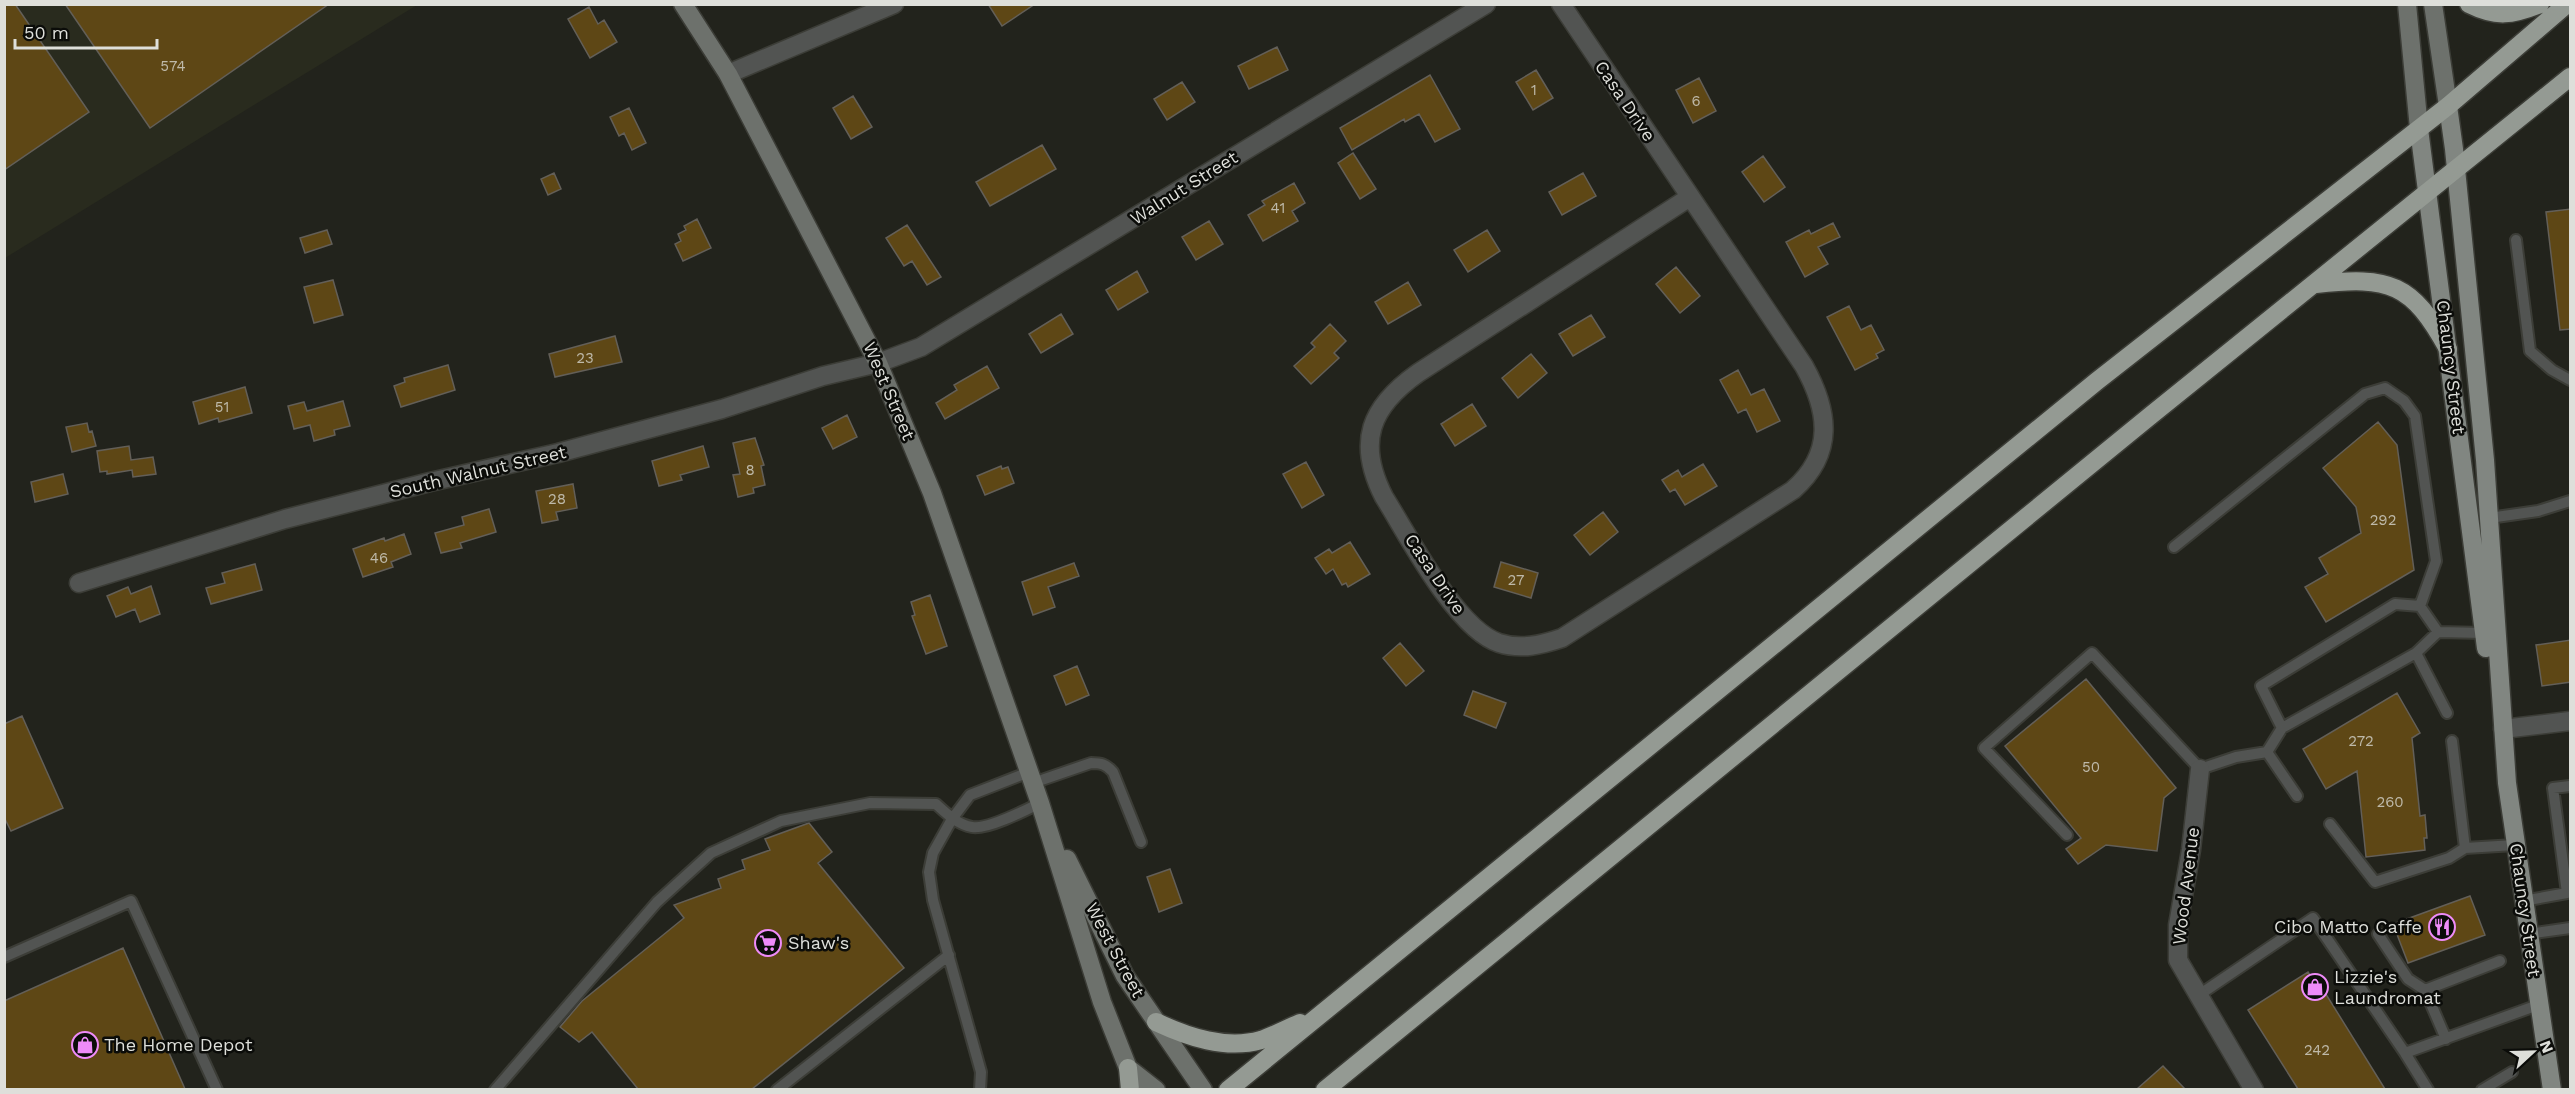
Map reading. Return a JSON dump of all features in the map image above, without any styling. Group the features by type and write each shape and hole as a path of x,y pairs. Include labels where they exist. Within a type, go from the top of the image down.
{"highway":[{"path":"2469,4 2496,15 2510,14 2540,4"},
{"path":"1228,1089 2097,381 2448,106 2568,4"},
{"path":"1325,1089 2571,77"},
{"path":"2316,284 2356,280 2388,285 2409,296 2425,310 2448,349"},
{"path":"1156,1022 1202,1041 1228,1042 1260,1040 1322,1014"},
{"path":"1128,1068 1130,1089"}],"main road":[{"name":"Chauncy Street","path":"2448,106 2475,355 2507,783 2552,1089"},
{"name":"Chauncy Street","path":"2419,129 2484,633 2491,682 2503,729"}],"street":[{"name":"West Street","path":"683,4 728,74 878,363 932,493 1040,803 1102,1002 1128,1068"},
{"path":"728,74 894,4"},
{"name":"Walnut Street","path":"878,363 921,347 1486,4"},
{"name":"Casa Drive","path":"1561,4 1690,196 1813,382 1824,430 1822,449 1817,464 1793,490 1562,638 1532,646 1498,643 1484,636 1472,626 1450,601 1384,496 1375,479 1369,453 1370,430 1375,417 1391,395 1418,373 1690,196"},
{"name":"Chauncy Street","path":"2406,4 2419,129"},
{"name":"Chauncy Street","path":"2433,4 2448,106"},
{"name":"South Walnut Street","path":"79,583 285,519 430,482 558,453 722,409 823,376 878,363"},
{"path":"2503,729 2571,721"},
{"name":"Wood Avenue","path":"2200,769 2191,850 2178,926 2178,960 2254,1089"},
{"name":"West Street","path":"1040,803 1125,976 1203,1089"},
{"path":"1128,1068 1156,1089"}],"lane":[{"path":"2516,240 2530,351 2552,370 2571,380"},
{"path":"2174,547 2365,394 2385,388 2404,401 2415,416 2436,561 2420,606"},
{"path":"2488,518 2538,511 2571,501"},
{"path":"2282,728 2261,686 2395,604 2420,606"},
{"path":"2420,606 2438,632"},
{"path":"2067,834 1984,748 2092,653 2200,769 2236,757 2267,752 2282,728 2416,653 2438,632 2484,633"},
{"path":"2416,653 2447,713"},
{"path":"2452,741 2465,848"},
{"path":"2267,752 2297,796"},
{"path":"980,1089 981,1072 933,900 928,872 933,853 952,819 970,795 1091,763 1101,763 1113,772 1141,842"},
{"path":"2523,902 2569,893 2553,788 2571,786"},
{"path":"495,1089 657,902 711,853 781,821 870,803 936,804 952,819 974,828 1015,817 1040,803"},
{"path":"2330,824 2375,882 2450,858 2465,848 2515,845"},
{"path":"4,957 131,901 217,1089"},
{"path":"2199,995 2313,918 2428,1089"},
{"path":"2528,934 2571,928"},
{"path":"2378,934 2408,979 2425,990 2446,1038"},
{"path":"777,1089 949,955"},
{"path":"2425,990 2500,961"},
{"path":"2405,1053 2538,1005"},
{"path":"2482,1089 2512,1072"}],"shaded area":[{"path":"5,5 417,5 5,258"}],"building":[{"path":"4,4 15,4 89,112 4,170"},
{"path":"65,4 329,4 150,128"},
{"path":"988,4 1035,4 1002,26"},
{"path":"589,7 598,24 604,20 617,42 590,58 568,19"},
{"path":"1277,47 1288,70 1249,89 1238,66"},
{"path":"1536,70 1553,98 1533,110 1516,82"},
{"path":"1430,75 1460,129 1435,142 1419,114 1405,122 1404,119 1352,150 1340,128"},
{"path":"1699,78 1716,111 1693,123 1676,90"},
{"path":"1182,82 1195,102 1167,120 1154,99"},
{"path":"853,96 872,127 851,139 833,108"},
{"path":"629,108 646,143 632,150 624,133 619,136 610,117"},
{"path":"1042,145 1056,169 990,206 976,182"},
{"path":"1353,153 1376,189 1360,199 1338,163"},
{"path":"1763,156 1785,187 1764,202 1742,172"},
{"path":"554,173 561,189 548,195 541,179"},
{"path":"1583,173 1596,196 1562,215 1549,192"},
{"path":"1294,183 1305,203 1292,211 1298,221 1263,241 1248,215 1265,205 1262,201"},
{"path":"2571,209 2571,329 2560,330 2546,212"},
{"path":"697,219 711,248 683,261 675,244 681,241 678,234 686,230 684,226"},
{"path":"1209,221 1223,244 1196,260 1182,237"},
{"path":"1833,223 1840,237 1818,247 1828,264 1805,277 1786,242 1809,230 1811,234"},
{"path":"907,225 941,277 927,285 912,261 904,266 886,238"},
{"path":"327,230 332,244 305,253 300,238"},
{"path":"1487,230 1500,251 1468,272 1454,250"},
{"path":"1676,267 1700,296 1680,313 1656,284"},
{"path":"1137,271 1148,292 1118,310 1106,290"},
{"path":"333,280 343,315 314,323 304,287"},
{"path":"1408,282 1421,305 1388,324 1375,302"},
{"path":"1849,306 1861,330 1871,325 1884,350 1876,354 1878,358 1855,370 1827,317"},
{"path":"1061,314 1073,334 1041,353 1029,334"},
{"path":"1591,315 1605,337 1573,356 1559,334"},
{"path":"1330,324 1346,341 1334,353 1339,358 1311,384 1294,366 1315,347 1311,343"},
{"path":"615,336 622,362 555,377 549,354"},
{"path":"1531,354 1547,373 1518,398 1502,378"},
{"path":"448,365 455,390 401,407 394,386 405,382 404,378"},
{"path":"987,366 999,388 945,419 936,403 957,390 954,385"},
{"path":"1738,370 1751,395 1764,389 1780,421 1757,432 1746,409 1738,413 1720,380"},
{"path":"245,387 252,413 219,422 218,418 199,424 193,402"},
{"path":"343,401 350,426 334,430 335,435 314,441 310,425 294,429 288,406 304,402 307,411"},
{"path":"1472,404 1486,426 1455,446 1441,424"},
{"path":"847,415 857,437 833,449 822,428"},
{"path":"2378,422 2397,445 2414,570 2326,622 2305,587 2328,574 2319,558 2361,533 2356,507 2323,468"},
{"path":"87,423 96,446 72,452 66,427"},
{"path":"755,438 764,465 761,466 765,485 753,488 754,493 738,497 733,475 740,474 733,443"},
{"path":"129,446 131,460 153,457 156,474 133,477 132,470 107,474 107,471 100,472 97,451"},
{"path":"703,446 709,467 680,475 682,480 659,486 652,461"},
{"path":"1306,462 1324,495 1302,508 1283,474"},
{"path":"1703,464 1717,486 1685,505 1675,489 1670,492 1662,480 1678,470 1682,477"},
{"path":"1001,466 1002,469 1008,467 1014,483 985,495 977,476"},
{"path":"63,474 68,494 35,502 31,482"},
{"path":"573,484 577,508 556,512 558,520 542,523 536,491"},
{"path":"489,509 496,532 460,543 462,548 441,553 435,533 464,525 462,517"},
{"path":"1603,512 1618,532 1590,555 1574,535"},
{"path":"404,534 411,554 391,562 393,567 363,577 353,549 384,538 385,541"},
{"path":"1350,542 1370,574 1348,587 1346,583 1342,585 1333,569 1326,574 1315,558 1329,549 1332,553"},
{"path":"1501,562 1538,573 1531,598 1494,587"},
{"path":"1074,563 1079,576 1048,587 1055,607 1033,615 1022,582"},
{"path":"255,564 262,590 211,604 206,588 225,583 222,573"},
{"path":"151,586 160,614 140,622 135,609 116,617 107,596 128,587 131,594"},
{"path":"930,595 947,646 926,654 912,616 915,615 911,602"},
{"path":"2571,640 2571,682 2542,686 2536,645"},
{"path":"1400,643 1424,671 1406,686 1383,658"},
{"path":"1077,666 1089,695 1066,705 1054,676"},
{"path":"2086,679 2176,788 2164,798 2157,851 2106,845 2078,864 2066,849 2081,838 2005,746"},
{"path":"1473,691 1506,703 1496,728 1464,715"},
{"path":"2397,693 2420,733 2412,738 2420,816 2425,815 2427,838 2424,838 2425,850 2366,857 2357,771 2326,789 2303,749"},
{"path":"22,716 63,808 11,831 4,817 4,724"},
{"name":"Shaw's","path":"809,823 832,852 818,863 904,968 752,1089 638,1089 592,1032 579,1042 560,1027 582,1001 684,918 674,905 721,888 718,879 745,869 742,860 770,850 765,839"},
{"path":"1170,869 1182,903 1159,912 1147,877"},
{"path":"2470,896 2485,935 2408,963 2393,924"},
{"name":"The Home Depot","path":"123,948 185,1089 4,1089 4,1001"},
{"path":"2308,972 2311,977 2314,975 2385,1089 2298,1089 2248,1010"},
{"path":"2163,1066 2185,1089 2137,1089"}],"place":[{"name":"Cibo Matto Caffe","path":"2442,927"},
{"name":"Shaw's","path":"768,943"},
{"name":"Lizzie's Laundromat","path":"2315,987"},
{"name":"The Home Depot","path":"85,1045"}]}
